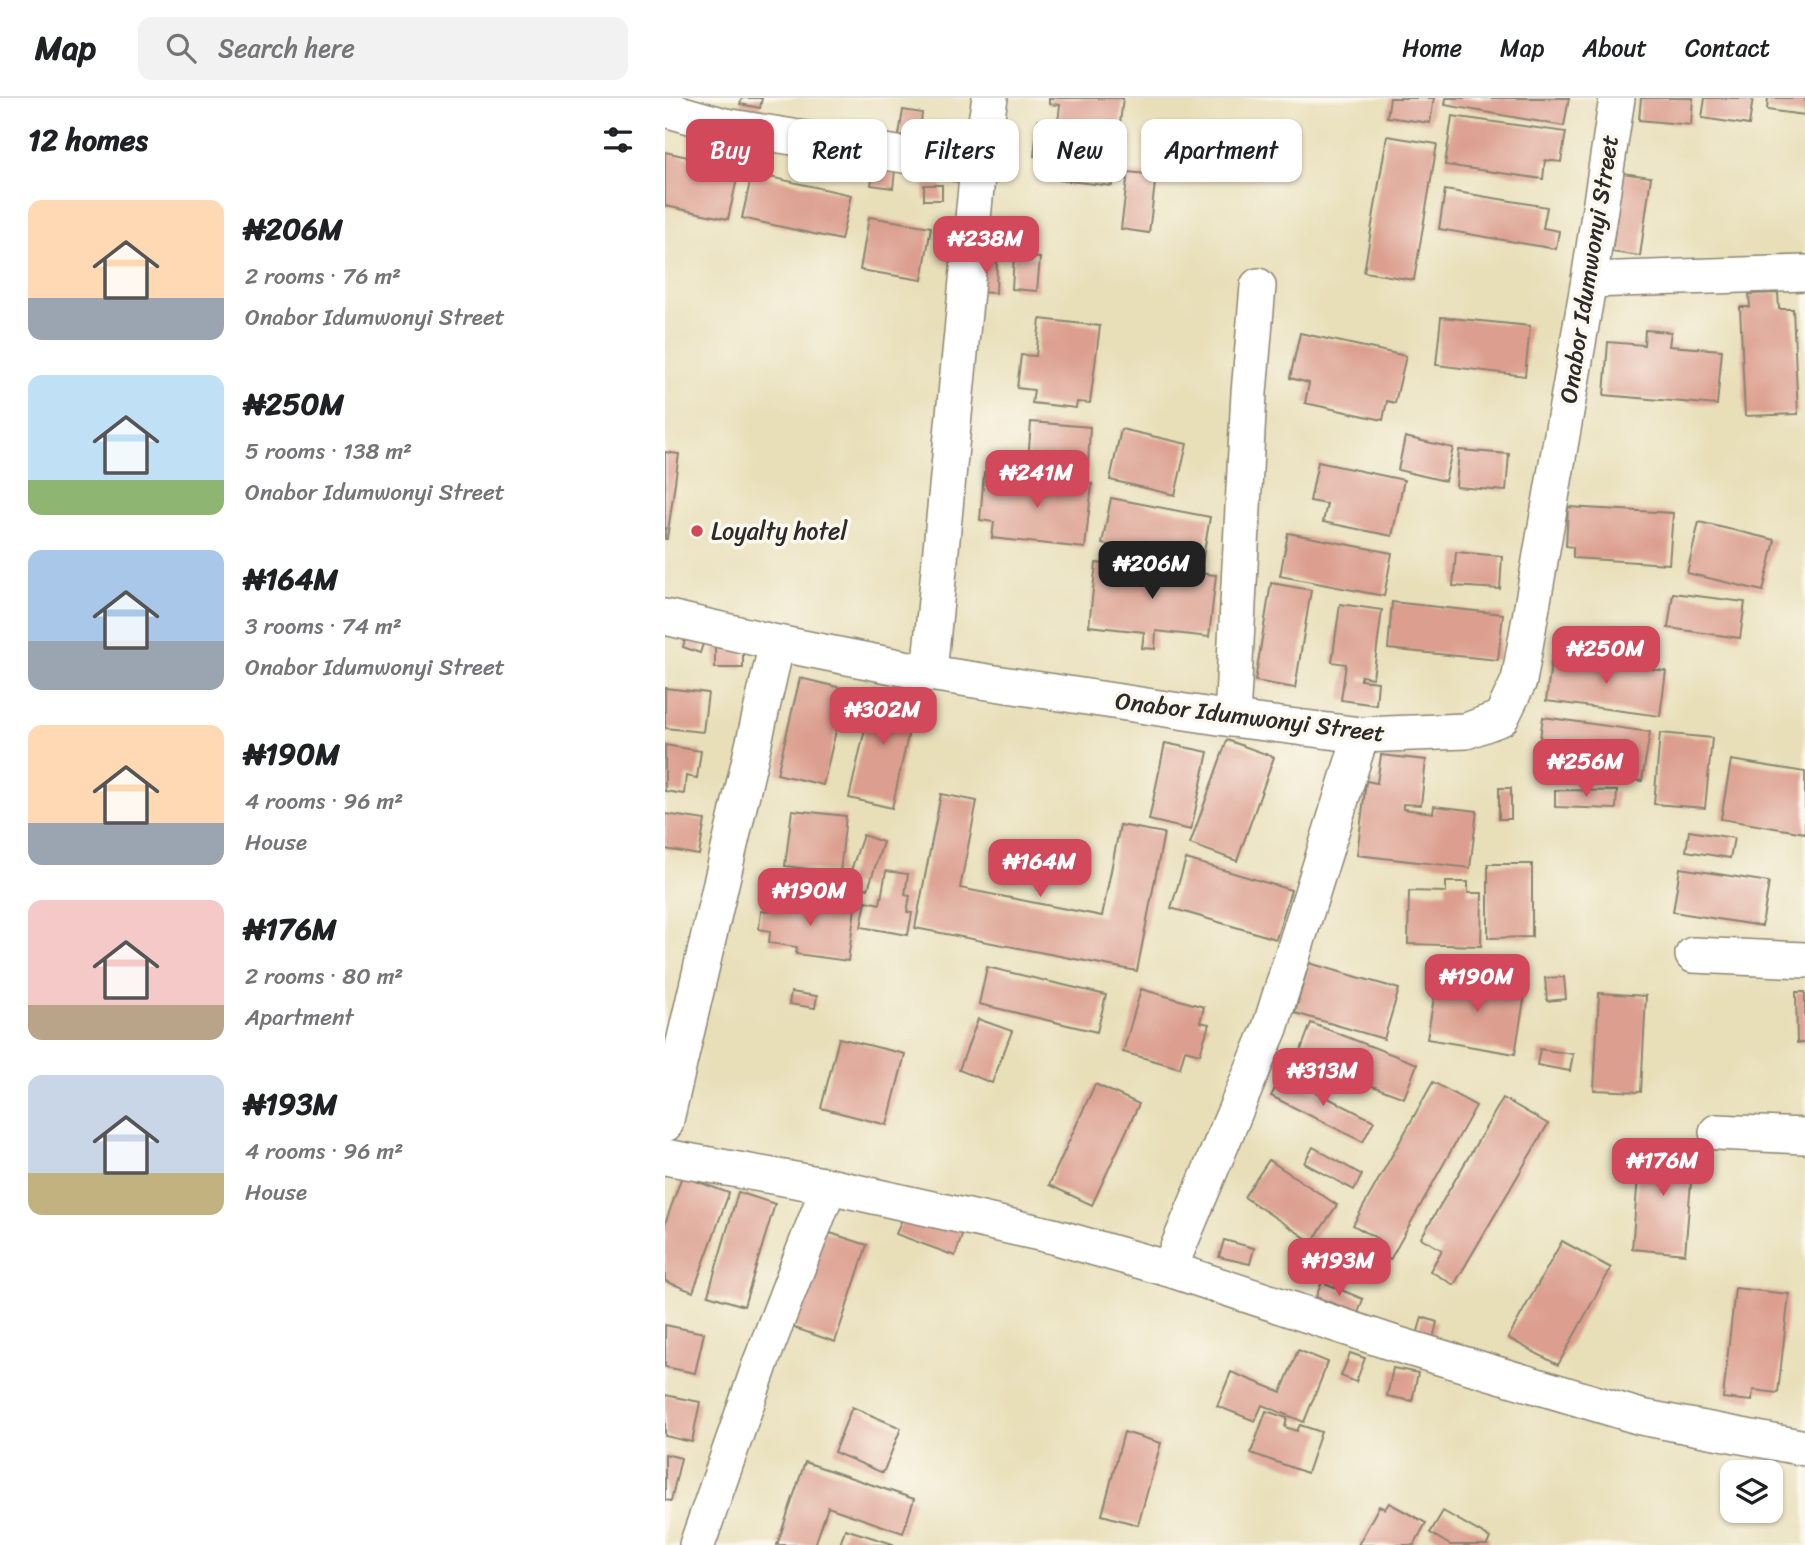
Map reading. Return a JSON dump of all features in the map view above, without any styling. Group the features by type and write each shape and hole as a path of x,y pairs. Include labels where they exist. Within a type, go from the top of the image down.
{"street":[{"path":"986,119 990,98"},
{"name":"Onabor Idumwonyi Street","path":"665,617 777,643 929,673 1233,719 1361,735 1466,731 1501,718 1519,681 1589,280 1617,98"},
{"path":"665,109 725,126 901,155"},
{"path":"929,673 977,182"},
{"path":"1589,280 1805,273"},
{"path":"1233,719 1249,393 1258,286"},
{"path":"665,1124 777,643"},
{"path":"1169,1269 1271,1028 1361,735"},
{"path":"1693,955 1805,960"},
{"path":"1717,1132 1805,1136"},
{"path":"665,1157 829,1186 1053,1236 1169,1269 1399,1345 1641,1417 1805,1448"},
{"path":"697,1545 762,1359 829,1186"}],"building":[{"path":"742,98 762,98 760,108 740,104"},
{"path":"1049,98 1123,98 1121,119 1058,119 1060,105 1049,104"},
{"path":"1390,98 1434,98 1430,123 1387,117"},
{"path":"1446,98 1569,98 1564,126 1445,105"},
{"path":"1641,98 1693,98 1691,125 1639,120"},
{"path":"1705,98 1753,98 1749,125 1702,118"},
{"path":"1768,98 1805,98 1805,115 1767,110"},
{"path":"903,110 922,113 921,119 902,119"},
{"path":"1452,116 1566,132 1561,162 1545,160 1543,179 1445,165"},
{"path":"1387,136 1437,144 1414,280 1364,272"},
{"path":"665,152 686,157 686,182 736,182 728,219 665,206"},
{"path":"887,169 895,170 893,188 871,185 872,182 887,182"},
{"path":"1128,172 1141,173 1141,182 1155,182 1149,233 1121,229"},
{"path":"1622,173 1651,177 1640,256 1612,252"},
{"path":"774,178 851,195 841,240 742,218 750,182 774,182"},
{"path":"1077,182 1112,182 1112,186"},
{"path":"924,185 942,185 942,200 924,200"},
{"path":"1445,190 1547,207 1543,228 1559,231 1556,249 1439,229"},
{"path":"869,217 931,227 922,280 860,270"},
{"path":"1014,256 1040,258 1037,291 1012,289"},
{"path":"976,259 997,260 996,293 974,292"},
{"path":"1778,293 1779,309 1793,309 1798,414 1745,416 1740,307 1750,307 1749,294"},
{"path":"1441,317 1530,326 1525,376 1436,365"},
{"path":"1040,319 1100,326 1090,403 1077,402 1076,408 1032,403 1034,390 1017,388 1021,355 1036,356"},
{"path":"1645,330 1671,332 1669,346 1722,350 1717,405 1604,395 1608,342 1644,345"},
{"path":"1300,333 1406,356 1395,403 1387,401 1383,420 1305,403 1309,383 1290,378"},
{"path":"1031,422 1090,427 1088,466 1028,462"},
{"path":"1121,429 1187,444 1175,495 1110,480"},
{"path":"1405,437 1453,448 1445,481 1398,470"},
{"path":"1459,450 1509,454 1506,491 1456,487"},
{"path":"665,452 679,454 667,539 665,539"},
{"path":"1318,462 1404,480 1392,536 1323,522 1327,504 1310,501"},
{"path":"984,473 1092,484 1085,548 992,538 994,522 980,520"},
{"path":"1111,498 1210,517 1202,563 1102,544"},
{"path":"1568,507 1673,513 1669,564 1573,558 1573,547 1566,546"},
{"path":"1699,522 1775,540 1763,591 1687,573"},
{"path":"1288,533 1392,553 1384,596 1280,576"},
{"path":"1456,552 1502,556 1500,589 1453,586"},
{"path":"1096,563 1216,575 1209,637 1156,631 1155,649 1142,648 1144,632 1089,626"},
{"path":"1271,583 1311,590 1295,688 1255,681"},
{"path":"1673,593 1745,602 1740,638 1668,628"},
{"path":"1392,602 1503,614 1498,660 1388,649"},
{"path":"1340,604 1382,610 1373,678 1361,676 1361,680 1378,682 1376,705 1341,700 1346,664 1332,662"},
{"path":"687,632 705,638 700,653 683,647"},
{"path":"715,644 743,644 743,668 715,668"},
{"path":"1552,656 1666,671 1660,716 1546,701"},
{"path":"800,678 846,689 823,785 777,774"},
{"path":"875,686 917,695 892,808 849,798"},
{"path":"665,688 708,693 703,732 665,728"},
{"path":"1543,717 1650,732 1642,781 1536,766"},
{"path":"1660,733 1712,738 1705,808 1654,804"},
{"path":"1227,740 1274,757 1237,861 1190,844"},
{"path":"1165,743 1208,752 1191,830 1149,820"},
{"path":"665,745 701,751 697,778 686,776 684,794 665,791"},
{"path":"1381,755 1426,760 1421,805 1403,804 1403,809 1433,813 1434,806 1477,811 1470,868 1357,855 1366,781 1377,783"},
{"path":"1731,760 1805,772 1805,833 1721,819"},
{"path":"1499,788 1511,788 1511,819 1499,819"},
{"path":"1555,790 1617,791 1616,809 1555,807"},
{"path":"941,794 977,801 960,888 1102,916 1120,825 1164,833 1137,971 915,928"},
{"path":"792,810 846,816 840,873 785,866"},
{"path":"665,814 705,820 699,855 665,849"},
{"path":"1689,831 1734,838 1730,858 1686,851"},
{"path":"863,835 883,842 868,889 847,882"},
{"path":"1186,859 1291,890 1276,939 1171,908"},
{"path":"1488,864 1532,864 1532,937 1488,938"},
{"path":"1680,868 1769,882 1762,926 1673,912"},
{"path":"886,871 908,874 905,895 910,896 907,912 912,913 908,935 861,927 866,901 880,904"},
{"path":"1446,882 1468,882 1468,893 1482,893 1481,946 1408,944 1409,891 1446,892"},
{"path":"772,897 855,908 848,961 796,954 797,947 769,943 770,931 759,929 761,911 770,912"},
{"path":"1309,963 1399,989 1384,1039 1295,1013"},
{"path":"987,967 1106,995 1097,1032 979,1004"},
{"path":"1438,974 1526,988 1515,1054 1427,1039"},
{"path":"1564,977 1566,999 1547,1001 1545,978"},
{"path":"1141,989 1204,1007 1200,1022 1209,1024 1200,1054 1185,1050 1180,1068 1123,1052"},
{"path":"791,992 817,996 815,1008 789,1004"},
{"path":"1796,992 1805,992 1805,1043 1797,1043"},
{"path":"1599,993 1646,996 1641,1092 1594,1090"},
{"path":"978,1019 1012,1031 992,1083 959,1070"},
{"path":"1311,1023 1417,1064 1404,1098 1298,1058"},
{"path":"839,1038 905,1054 887,1125 821,1108"},
{"path":"1540,1049 1573,1054 1570,1071 1537,1065"},
{"path":"1282,1075 1374,1121 1363,1142 1271,1096"},
{"path":"1433,1082 1476,1106 1390,1260 1372,1250 1378,1239 1353,1225"},
{"path":"1095,1084 1139,1104 1092,1205 1049,1185"},
{"path":"1503,1098 1548,1124 1454,1285 1430,1271 1442,1250 1421,1238"},
{"path":"1641,1141 1694,1146 1685,1254 1632,1249"},
{"path":"1313,1147 1362,1175 1354,1190 1304,1163"},
{"path":"1269,1160 1337,1205 1312,1242 1244,1197"},
{"path":"682,1176 729,1193 693,1292 665,1281 665,1224"},
{"path":"738,1192 775,1204 744,1306 708,1295"},
{"path":"905,1211 963,1232 955,1256 896,1234"},
{"path":"821,1230 867,1245 835,1342 789,1326"},
{"path":"1224,1240 1254,1248 1250,1264 1219,1257"},
{"path":"1562,1241 1611,1268 1558,1365 1508,1338"},
{"path":"1322,1282 1363,1299 1358,1313 1316,1297"},
{"path":"1735,1288 1789,1294 1778,1393 1753,1390 1752,1401 1723,1398"},
{"path":"1422,1317 1437,1322 1433,1339 1417,1335"},
{"path":"665,1325 704,1333 695,1373 665,1367"},
{"path":"1298,1350 1328,1362 1304,1422 1262,1405 1255,1421 1217,1406 1231,1372 1281,1392"},
{"path":"1350,1353 1365,1358 1356,1382 1341,1376"},
{"path":"1393,1368 1418,1373 1412,1401 1387,1396"},
{"path":"665,1395 700,1402 692,1442 665,1436"},
{"path":"852,1407 901,1428 883,1473 834,1452"},
{"path":"1266,1411 1287,1418 1285,1427 1297,1431 1300,1425 1321,1432 1307,1473 1251,1453"},
{"path":"1124,1432 1161,1443 1138,1525 1102,1515"},
{"path":"665,1454 681,1458 671,1501 665,1500"},
{"path":"805,1462 914,1499 903,1533 828,1507 815,1545 777,1545"},
{"path":"1389,1503 1426,1523 1414,1545 1358,1545 1379,1506 1385,1509"},
{"path":"1443,1511 1490,1538 1487,1545 1450,1545 1430,1533"},
{"path":"845,1529 893,1544 893,1545 840,1545"}],"place":[{"name":"Loyalty hotel","path":"697,531"}]}
